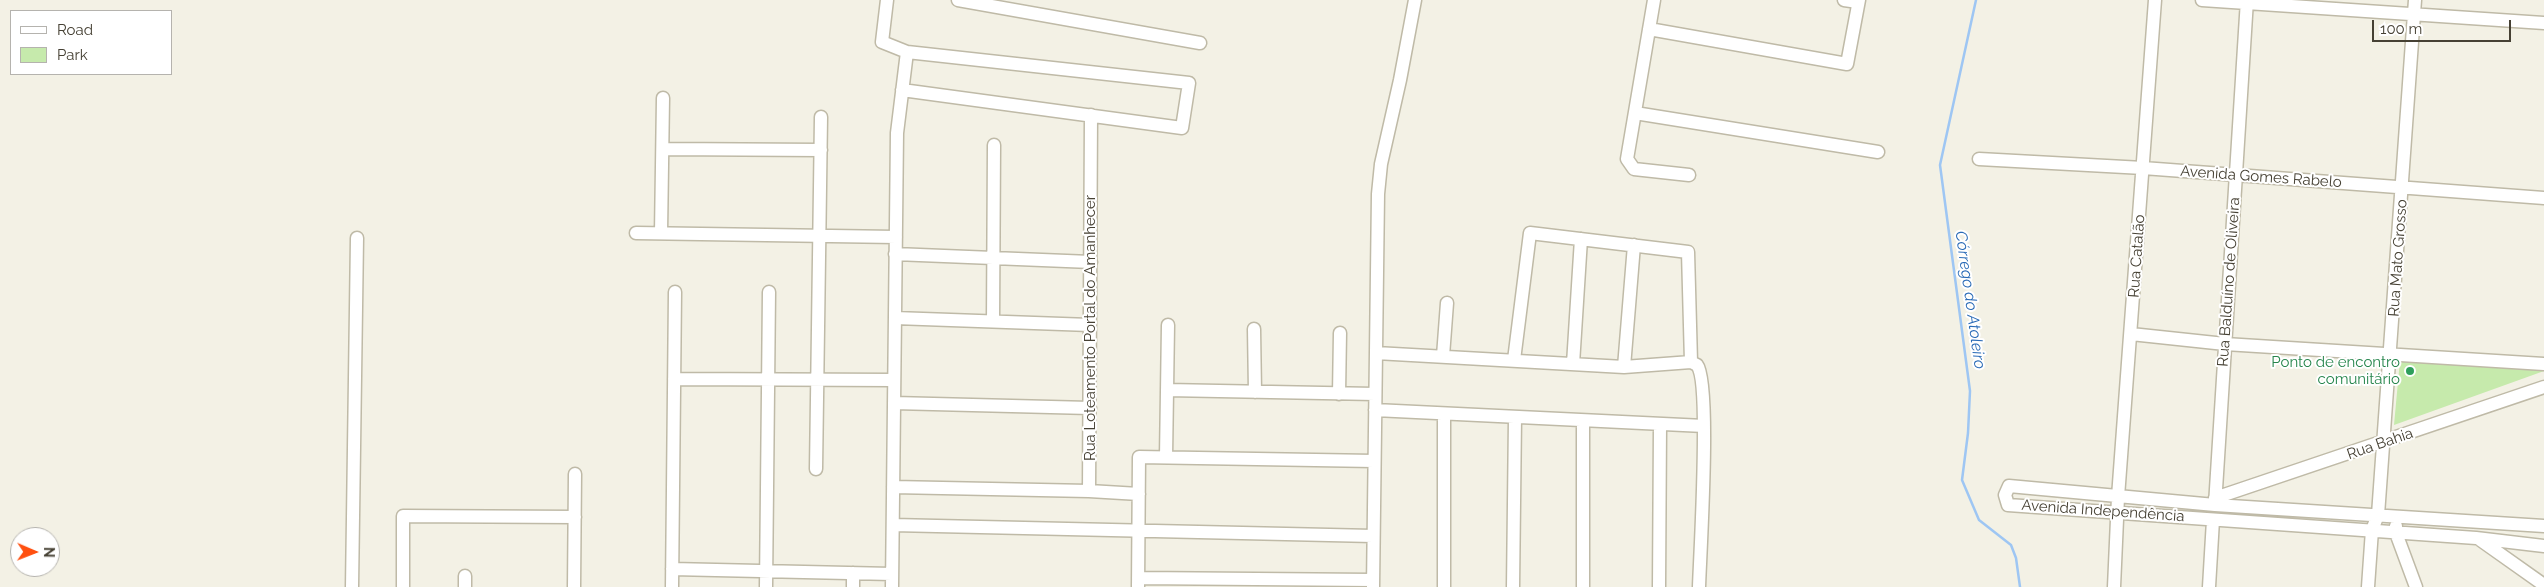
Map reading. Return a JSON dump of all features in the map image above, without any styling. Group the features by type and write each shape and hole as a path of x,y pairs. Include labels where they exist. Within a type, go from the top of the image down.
{"street":[{"path":"887,0 882,42 907,52 1189,83 1182,128 902,90"},
{"path":"958,0 1200,43"},
{"path":"1374,461 1139,457 1138,583 1373,584 1381,171 1414,0"},
{"path":"1654,0 1627,159 1634,169 1689,175"},
{"path":"1649,29 1847,64 1859,1 1844,0"},
{"name":"Rua Catalão","path":"2114,587 2118,497 2155,0"},
{"path":"2202,0 2247,1 2544,23"},
{"name":"Rua Mato Grosso","path":"2368,587 2372,530 2378,515 2382,443 2391,354 2415,0"},
{"name":"Rua Balduíno de Oliveira","path":"2215,502 2247,1"},
{"path":"892,587 897,133 907,52"},
{"path":"661,233 664,149 663,98"},
{"path":"1635,113 1878,152"},
{"name":"Rua Loteamento Portal do Amanhecer","path":"1089,491 1092,115"},
{"path":"816,469 821,117"},
{"path":"993,322 994,145"},
{"path":"664,149 821,150"},
{"name":"Avenida Gomes Rabelo","path":"1979,160 2143,168 2544,198"},
{"path":"636,233 896,237"},
{"path":"1514,360 1530,233 1688,252 1691,362"},
{"path":"352,587 357,238"},
{"path":"1573,364 1581,239"},
{"path":"1624,367 1634,245"},
{"path":"895,254 1091,262"},
{"path":"672,587 675,292"},
{"path":"766,587 769,292"},
{"path":"1443,356 1447,303"},
{"path":"895,318 1090,325"},
{"path":"1166,457 1168,325"},
{"path":"1254,330 1255,392"},
{"path":"1339,394 1340,333"},
{"path":"2131,334 2225,344 2544,364"},
{"path":"1376,353 1624,367 1691,362 1697,365 1703,377 1704,426 1699,587"},
{"path":"674,379 894,380"},
{"name":"Rua Bahia","path":"2215,502 2544,387"},
{"path":"1167,390 1376,394"},
{"path":"894,403 1090,408"},
{"path":"1375,410 1660,426 1704,426"},
{"path":"1444,414 1444,587"},
{"path":"1513,587 1515,418"},
{"path":"1583,422 1583,587"},
{"path":"1659,587 1660,426"},
{"path":"574,587 575,474"},
{"name":"Avenida Independência","path":"2540,526 2215,502 2118,497 2009,486 2005,495 2008,505 2476,538 2540,546"},
{"path":"893,487 1089,491 1139,494"},
{"path":"403,587 403,516 575,517"},
{"path":"2395,516 2396,533 2416,587"},
{"path":"2209,587 2213,520"},
{"path":"893,525 1373,536"},
{"path":"2540,526 2540,546"},
{"path":"2476,538 2544,585"},
{"path":"672,568 892,574"},
{"path":"853,573 853,587"}],"green space":[{"path":"2400,360 2544,371 2394,425"}],"waterway":[{"name":"Córrego do Atoleiro","path":"1976,0 1940,165 1970,391 1968,433 1962,480 1979,520 2011,545 2016,558 2020,587"}],"place":[{"name":"Ponto de encontro comunitário","path":"2410,371"}]}
